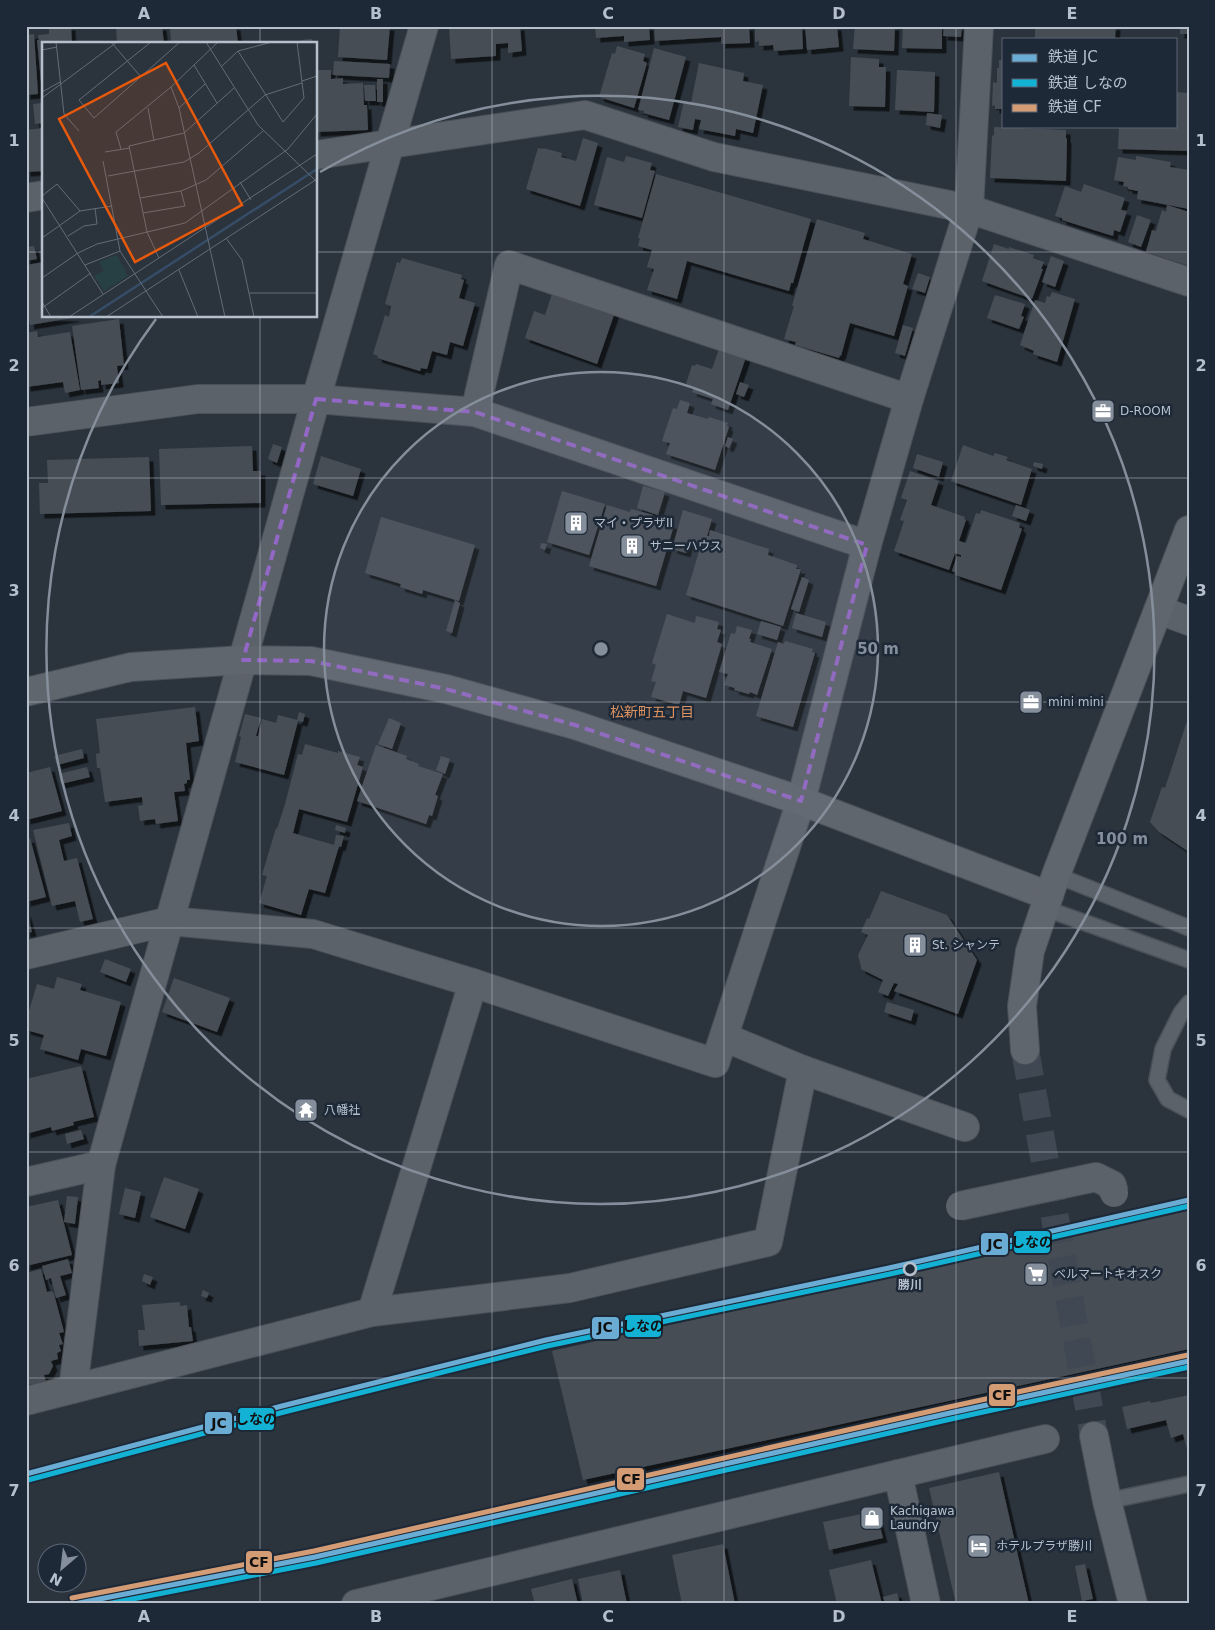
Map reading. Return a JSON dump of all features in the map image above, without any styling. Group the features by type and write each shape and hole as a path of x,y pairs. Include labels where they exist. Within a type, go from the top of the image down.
{"street":[{"path":"73,1389 101,1165 316,399 424,26"},
{"path":"26,955 170,921 313,934 473,983 716,1063 801,801 867,545 909,399 969,209 978,26"},
{"path":"318,154 585,114 714,157 969,209 1189,282"},
{"path":"26,198 42,196"},
{"path":"475,412 509,265 909,399"},
{"path":"26,422 198,399 316,399 475,412 867,545"},
{"path":"1025,1050 1022,1006 1030,951 1050,893 1189,530"},
{"path":"1159,610 1189,621"},
{"path":"26,692 131,667 243,660 311,661 446,689 575,726 801,801 1050,893"},
{"path":"372,1312 473,983"},
{"path":"724,1036 804,1070 965,1127"},
{"path":"26,1401 372,1312 570,1288 768,1242 804,1070"},
{"path":"26,1182 101,1165"},
{"path":"960,1206 1096,1177 1112,1184 1114,1193"},
{"path":"1094,1436 1107,1501 1133,1604"},
{"path":"356,1604 1046,1439"},
{"path":"898,1474 926,1604"}],"lane":[{"path":"1050,893 1189,928"},
{"path":"1050,893 1189,960"},
{"path":"1189,1003 1163,1049 1157,1080 1168,1099 1189,1110"},
{"path":"1107,1501 1189,1484"}],"highlighted area":[{"path":"316,399 475,412 867,545 801,801 575,725 446,689 311,661 243,660"}],"building":[{"path":"49,26 71,26 72,42 42,42 42,92 37,40 39,40 38,35 49,34"},
{"path":"116,26 162,26 164,42 117,42"},
{"path":"170,26 236,26 238,42 171,42"},
{"path":"340,26 390,26 387,60 338,57"},
{"path":"449,26 520,26 522,51 508,53 508,43 496,44 496,56 451,59"},
{"path":"595,26 649,26 650,40 624,42 624,36 596,38"},
{"path":"654,26 749,26 750,43 721,44 721,37 655,41"},
{"path":"755,26 802,26 803,49 774,51 773,45 759,46 759,41 755,42"},
{"path":"805,26 837,26 839,47 807,50"},
{"path":"855,26 895,26 894,51 853,49"},
{"path":"903,26 942,26 942,49 902,48"},
{"path":"944,26 962,26 961,37 943,36"},
{"path":"1116,26 1115,38 1035,38 1035,27"},
{"path":"1180,26 1189,26 1189,34 1180,34"},
{"path":"34,34 38,94 26,95 26,35"},
{"path":"312,39 313,42 301,42 301,40"},
{"path":"617,46 645,54 643,61 647,63 634,108 599,97 612,53 615,54"},
{"path":"654,48 686,57 669,120 638,110"},
{"path":"851,57 879,59 879,67 886,67 885,107 849,106"},
{"path":"999,60 1002,60 1002,109 995,109 995,105 992,106 993,82 997,83 997,68 999,68"},
{"path":"334,61 390,64 389,78 333,75"},
{"path":"699,63 744,73 743,81 763,85 753,133 736,129 735,136 699,129 701,120 695,119 693,130 678,127 684,101 691,103"},
{"path":"318,70 331,70 331,79 343,78 343,84 363,83 364,105 367,105 368,130 318,132"},
{"path":"897,70 935,72 934,112 895,110"},
{"path":"377,79 383,79 383,102 377,102"},
{"path":"364,85 375,85 376,101 365,101"},
{"path":"1178,92 1189,93 1189,151 1118,149 1119,128 1178,128"},
{"path":"42,103 42,123 35,124 33,104"},
{"path":"927,113 942,115 940,128 926,125"},
{"path":"994,127 1066,130 1066,181 990,178 992,136 994,135"},
{"path":"42,128 42,171 26,172 26,130"},
{"path":"583,138 598,143 580,206 526,189 538,148 562,153 561,157 576,161"},
{"path":"626,156 652,163 650,170 655,171 642,218 594,205 607,157 624,162"},
{"path":"1136,156 1171,162 1170,167 1189,170 1189,209 1137,199 1138,191 1123,186 1124,182 1114,180 1118,157 1136,160"},
{"path":"656,174 811,219 789,291 687,261 677,299 647,290 654,269 647,267 652,250 638,246 640,238 638,238"},
{"path":"1084,184 1125,198 1121,210 1127,211 1120,232 1114,230 1113,236 1055,216 1065,186 1081,192"},
{"path":"1167,205 1189,212 1189,266 1146,252 1152,230 1156,231 1162,210 1166,212"},
{"path":"1137,215 1151,220 1141,247 1128,242"},
{"path":"817,219 865,233 863,239 912,254 903,284 908,286 894,336 850,323 839,358 795,345 796,342 784,339"},
{"path":"994,244 1034,255 1033,258 1044,262 1032,299 982,281"},
{"path":"34,246 37,259 26,261 26,247"},
{"path":"1051,256 1064,261 1055,287 1042,282"},
{"path":"402,258 462,275 461,279 464,280 459,298 475,303 463,346 450,342 447,355 432,351 427,369 421,368 420,371 377,358 378,356 373,354 385,315 389,317 391,306 385,304 397,262 400,263"},
{"path":"42,262 42,318 72,318 30,325 26,303 26,265"},
{"path":"918,273 930,277 925,293 912,289"},
{"path":"553,291 615,312 597,364 525,338 534,311 545,315"},
{"path":"1052,292 1075,299 1057,362 1033,354 1034,351 1020,345 1035,300 1045,303 1047,296 1050,297"},
{"path":"995,295 1025,304 1021,316 1024,317 1019,329 987,318"},
{"path":"119,319 124,365 117,366 119,383 101,385 101,380 98,381 99,388 81,390 72,326"},
{"path":"903,325 913,328 905,356 895,353"},
{"path":"37,331 38,337 70,332 80,390 65,393 63,382 26,387 26,333"},
{"path":"719,349 746,357 728,410 711,404 713,399 692,392 694,387 686,384 692,365 695,366 696,364 712,369"},
{"path":"740,382 749,385 744,397 736,394"},
{"path":"680,400 690,403 687,413 728,423 727,426 729,427 715,470 666,454 670,443 662,441 673,408 677,409"},
{"path":"728,437 733,439 729,448 725,446"},
{"path":"273,444 282,447 277,463 268,459"},
{"path":"963,445 993,456 995,453 1008,457 1006,460 1032,469 1021,505 951,481"},
{"path":"252,446 253,471 261,471 261,503 161,505 159,449"},
{"path":"917,454 943,462 939,477 913,468"},
{"path":"321,456 361,469 353,496 313,484"},
{"path":"149,457 151,511 40,514 39,483 48,483 47,460"},
{"path":"1034,462 1043,464 1042,469 1033,466"},
{"path":"910,471 939,481 931,505 965,517 964,519 966,520 959,541 966,543 976,513 980,514 981,510 1020,523 1019,527 1022,529 1001,590 955,575 956,573 952,571 957,556 961,557 961,555 955,553 949,570 894,551 904,521 900,520 907,500 901,498"},
{"path":"643,486 665,492 658,515 637,508"},
{"name":"マイ・プラザII","path":"562,491 605,504 589,555 547,542"},
{"name":"サニーハウス","path":"607,505 630,512 631,509 653,515 652,519 674,525 656,586 589,566"},
{"path":"1016,505 1030,510 1026,521 1012,516"},
{"path":"683,510 712,519 707,536 709,536 710,530 769,549 768,555 797,565 796,569 801,569 783,626 686,595 701,545 689,542 686,553 672,549"},
{"path":"381,517 475,545 459,601 423,590 422,594 400,587 401,584 365,573"},
{"path":"541,543 547,544 545,550 540,548"},
{"path":"802,577 809,580 799,612 791,609"},
{"path":"455,600 460,603 452,633 446,631"},
{"path":"796,613 826,622 822,637 792,628"},
{"path":"667,614 695,623 696,616 719,622 717,629 721,630 717,642 722,644 706,698 683,691 679,705 651,697 656,682 651,681 656,665 652,663"},
{"path":"761,621 781,627 777,640 757,634"},
{"path":"737,626 752,630 750,642 772,649 757,695 734,690 735,688 724,685 728,674 719,672 731,633 735,634"},
{"path":"785,641 813,649 812,652 815,653 793,727 756,716 778,642 784,644"},
{"path":"195,707 199,741 186,743 190,780 187,780 187,783 184,784 185,791 174,792 178,821 156,824 155,819 140,821 138,806 143,805 142,797 105,802 100,768 97,768 96,754 100,753 96,719"},
{"path":"299,712 305,714 303,722 298,721 284,775 235,762 245,714 261,718 256,736 258,736 262,719 276,723 278,715 297,720"},
{"path":"389,718 401,723 392,749 378,744"},
{"path":"1188,718 1189,852 1159,832 1150,822 1162,787 1165,788"},
{"path":"305,744 360,757 357,765 363,767 347,822 299,809 293,833 334,845 336,835 344,836 341,847 339,846 325,893 309,889 301,915 259,903 267,876 262,875 285,804 298,754 302,755"},
{"path":"376,745 407,756 406,759 419,764 418,766 443,774 435,795 438,796 432,816 429,815 426,824 357,801"},
{"path":"82,749 84,758 57,765 54,756"},
{"path":"441,756 450,759 445,774 436,770"},
{"path":"50,767 62,811 26,820 26,773"},
{"path":"87,767 90,777 61,784 59,774"},
{"path":"69,823 72,836 59,840 64,861 77,858 93,919 80,922 75,901 52,906 33,830"},
{"path":"336,825 346,828 345,833 335,830"},
{"path":"30,838 46,897 26,902 26,839"},
{"name":"St. シャンテ","path":"881,891 947,915 977,960 958,1014 894,991 898,984 894,983 888,996 878,992 883,980 861,969 858,955 868,935 861,932"},
{"path":"26,911 32,932 26,933"},
{"path":"105,959 131,969 126,982 100,972"},
{"path":"57,977 82,984 80,990 121,1002 106,1056 81,1049 78,1060 40,1049 44,1035 26,1030 26,1021 37,984 54,989"},
{"path":"174,978 230,998 217,1032 162,1012"},
{"path":"887,1002 914,1010 911,1021 884,1012"},
{"path":"81,1066 94,1117 73,1122 74,1125 52,1131 51,1127 26,1134 26,1079"},
{"path":"81,1130 84,1139 67,1144 65,1134"},
{"path":"164,1177 199,1189 185,1229 150,1217"},
{"path":"125,1188 141,1192 135,1218 119,1214"},
{"path":"67,1196 78,1197 75,1224 64,1222"},
{"path":"58,1200 72,1255 26,1266 26,1207"},
{"path":"1189,1210 1189,1349 583,1480 552,1351"},
{"path":"68,1259 72,1273 60,1276 66,1295 56,1298 51,1278 46,1280 42,1266"},
{"path":"41,1269 47,1292 52,1291 54,1294 64,1332 59,1333 63,1344 59,1345 61,1351 57,1353 58,1359 51,1361 53,1366 49,1374 44,1375 47,1386 34,1389 33,1384 26,1385 26,1273"},
{"path":"144,1274 153,1277 150,1285 142,1281"},
{"path":"203,1290 209,1293 207,1298 201,1296"},
{"path":"180,1302 180,1306 187,1305 189,1327 191,1327 193,1341 139,1346 138,1330 145,1330 142,1305"},
{"path":"1189,1395 1189,1456 1183,1434 1171,1438 1166,1420 1127,1429 1122,1407"},
{"name":"ホテルプラザ勝川","path":"999,1472 1029,1604 956,1604 929,1488"},
{"path":"876,1511 883,1538 829,1550 823,1522"},
{"path":"723,1544 735,1604 682,1604 672,1555"},
{"path":"871,1560 882,1604 837,1604 829,1570"},
{"path":"1085,1564 1093,1599 1082,1601 1075,1566"},
{"path":"620,1570 627,1604 583,1604 578,1579"},
{"path":"572,1579 578,1604 535,1604 531,1589"},
{"path":"897,1593 900,1604 885,1604 883,1597"}],"tunnel":[{"path":"1025,1050 1094,1436"}],"rail line":[{"name":"JC","path":"26,1474 282,1406 546,1340 889,1268 1189,1200"},
{"name":"しなの","path":"28,1480 284,1412 547,1346 890,1274 1189,1206"},
{"name":"CF","path":"72,1598 314,1551 949,1407 1188,1355"},
{"name":"JC","path":"74,1604 315,1557 950,1413 1189,1361"},
{"name":"しなの","path":"107,1604 316,1563 1189,1367"}],"place":[{"name":"D-ROOM","path":"1103,411"},
{"name":"マイ・プラザII","path":"576,523"},
{"name":"サニーハウス","path":"632,546"},
{"name":"mini mini","path":"1031,702"},
{"name":"St. シャンテ","path":"915,945"},
{"name":"八幡社","path":"306,1110"},
{"name":"勝川","path":"910,1269"},
{"name":"ベルマートキオスク","path":"1036,1274"},
{"name":"Kachigawa Laundry","path":"872,1518"},
{"name":"ホテルプラザ勝川","path":"979,1546"}],"district":[{"name":"松新町五丁目","path":"652,712"}]}
